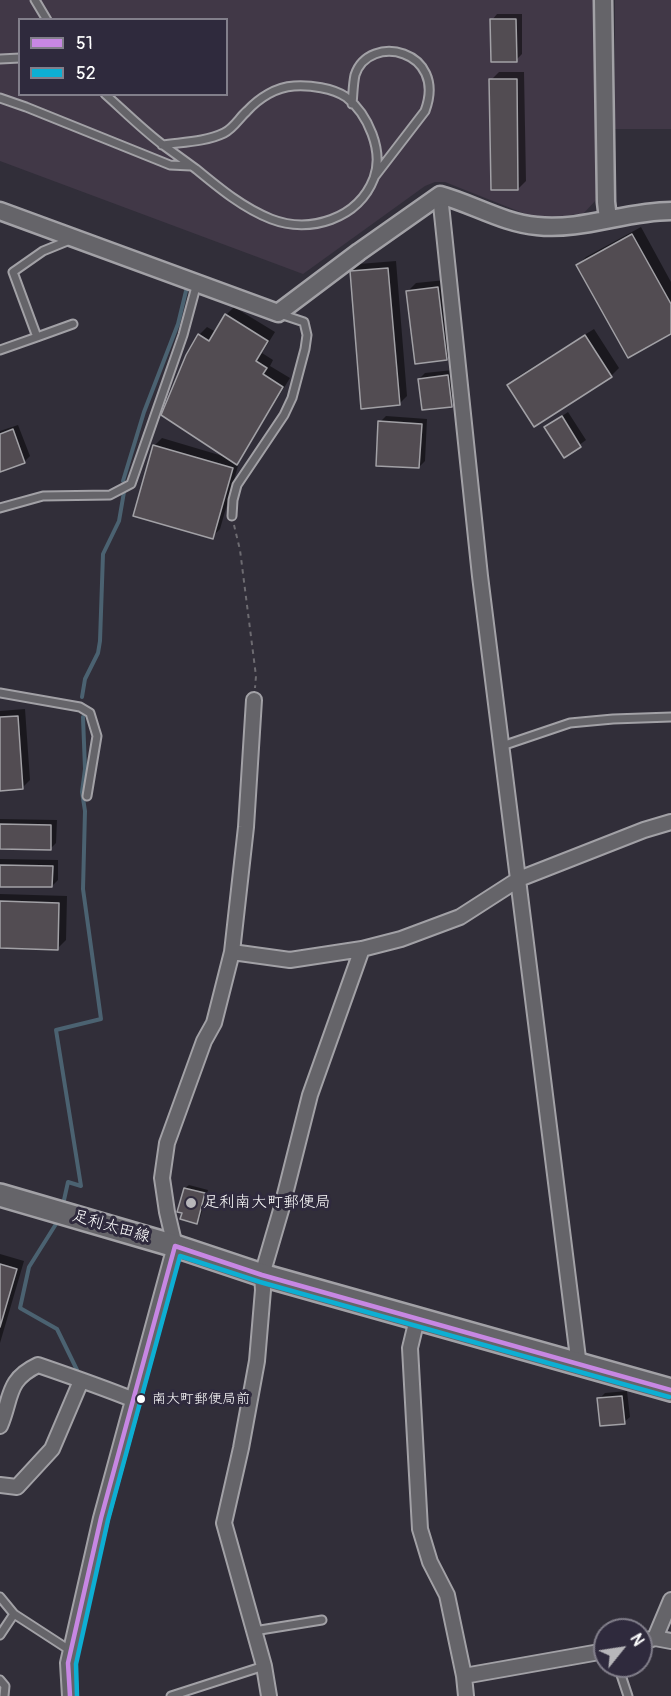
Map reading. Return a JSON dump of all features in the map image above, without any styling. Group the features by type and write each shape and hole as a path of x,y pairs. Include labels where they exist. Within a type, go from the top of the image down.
{"main road":[{"name":"足利太田線","path":"0,1195 174,1246 262,1275 671,1390"}],"street":[{"path":"603,0 608,219"},
{"path":"440,195 515,222 539,227 568,226 636,213 671,211"},
{"path":"0,211 278,313 440,195"},
{"path":"440,195 479,564 579,1366"},
{"path":"70,1696 68,1663 101,1518 174,1246 162,1178 167,1143 204,1041 214,1023 232,952 246,827 254,700"},
{"path":"232,952 290,960 362,949 401,939 460,917 519,879 644,830 671,822"},
{"path":"269,1696 264,1666 224,1523 257,1361 263,1290 262,1275 310,1095 362,949"},
{"path":"417,1319 410,1348 420,1529 430,1562 447,1595 464,1676 465,1696"},
{"path":"0,1426 6,1388 24,1372 38,1365 134,1400"},
{"path":"0,1485 17,1487 52,1449 81,1381"},
{"path":"671,1600 655,1638 671,1641"},
{"path":"464,1676 593,1653"}],"lane":[{"path":"35,0 46,18"},
{"path":"107,96 162,144 228,194 272,220 292,225 334,220 350,210 365,193 424,111 429,99 430,86 426,73 419,62 396,51 372,56 362,64 356,75 352,104"},
{"path":"0,59 18,58"},
{"path":"162,144 209,139 226,132 261,98 278,89 294,86 332,90 346,97 365,119 376,145 377,162 374,178"},
{"path":"0,98 26,106 170,165 191,166"},
{"path":"37,337 13,272 43,251 75,238"},
{"path":"0,508 43,496 110,495 131,484 183,335 197,284"},
{"path":"232,516 237,486 284,415 292,398 305,349 307,335 304,322 278,313"},
{"path":"0,350 73,324"},
{"path":"0,693 80,707 90,713 97,736 87,796"},
{"path":"502,746 570,723 613,718 671,717"},
{"path":"0,1597 14,1614 71,1651"},
{"path":"0,1635 14,1614"},
{"path":"254,1631 322,1620"},
{"path":"171,1696 264,1666"},
{"path":"622,1678 628,1696"},
{"path":"0,1680 5,1686 4,1696"}],"path":[{"path":"232,516 240,550 256,676 254,700"}],"shaded area":[{"path":"0,0 594,0 596,200 584,213 547,219 533,217 445,182 435,182 425,186 303,274 0,161"},
{"path":"615,0 671,0 671,129 615,129"}],"building":[{"path":"490,19 516,19 517,62 491,62"},
{"path":"489,79 517,79 518,190 491,190"},
{"path":"632,234 671,304 671,334 628,358 576,265"},
{"path":"388,268 400,405 361,409 350,271"},
{"path":"438,287 447,360 415,364 406,291"},
{"path":"225,314 268,341 256,361 267,368 263,374 283,387 237,465 161,415 186,355 198,334 209,341"},
{"path":"585,335 612,377 534,427 507,385"},
{"path":"448,375 452,407 422,410 418,379"},
{"path":"562,416 581,447 564,458 544,427"},
{"path":"378,421 422,424 419,468 376,466"},
{"path":"13,429 25,463 0,472 0,434"},
{"path":"153,445 233,468 213,539 133,516"},
{"path":"18,716 23,789 0,791 0,717"},
{"path":"0,824 51,825 51,850 0,849"},
{"path":"0,865 53,866 52,887 0,887"},
{"path":"0,901 59,903 58,950 0,948"},
{"name":"足利南大町郵便局","path":"184,1188 205,1193 197,1224 180,1219 182,1213 177,1212"},
{"path":"0,1264 17,1269 0,1327"},
{"path":"622,1396 625,1424 600,1426 597,1398"}],"waterway":[{"path":"123,481 144,412 178,324 186,291"},
{"path":"82,697 85,679 98,653 100,641 103,554 119,521 124,492"},
{"path":"64,1200 68,1182 81,1186 56,1030 101,1019 83,889 85,811 82,792 85,769 83,717"},
{"path":"56,1224 29,1267 20,1308 57,1329 79,1374"}],"transit line":[{"name":"51","path":"70,1696 68,1663 101,1518 175,1246 262,1275 671,1390"},
{"name":"52","path":"77,1696 76,1664 108,1520 180,1256 260,1282 669,1397"}],"place":[{"name":"足利南大町郵便局","path":"191,1203"},
{"name":"南大町郵便局前","path":"141,1399"}]}
